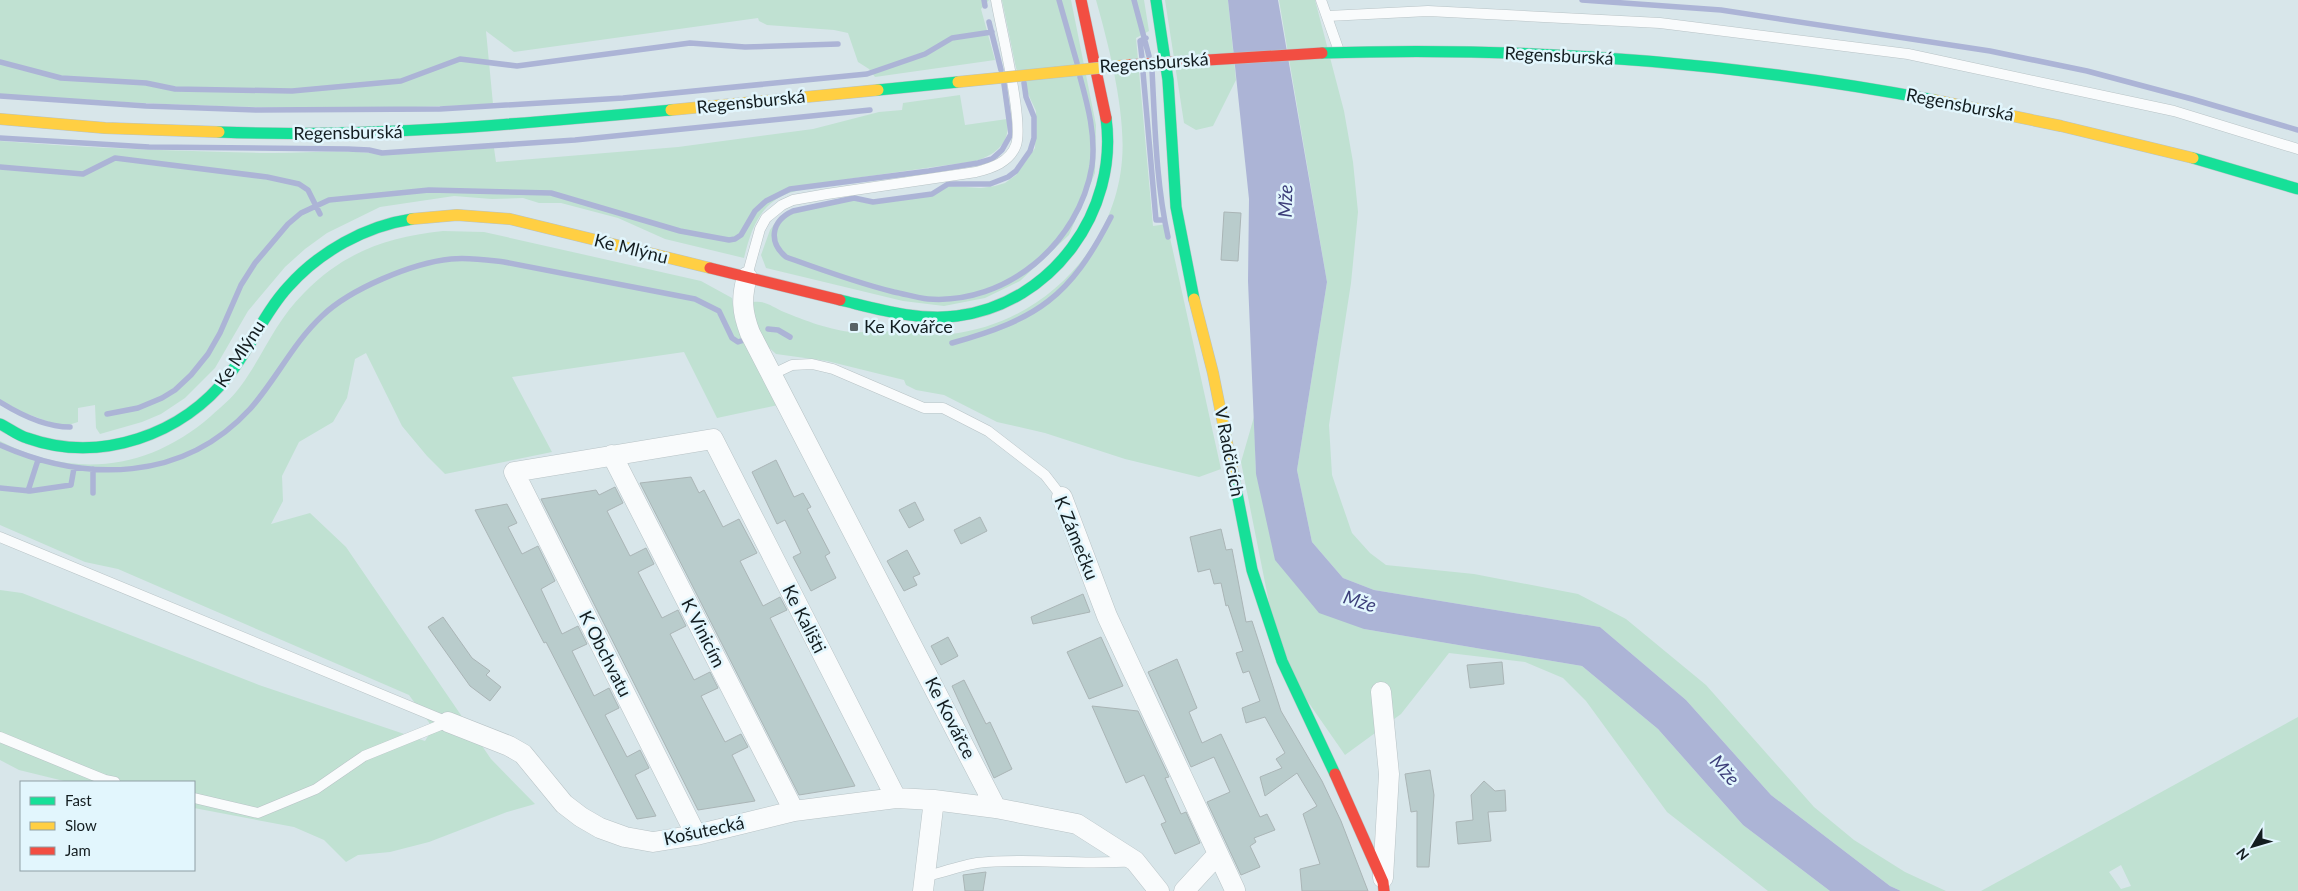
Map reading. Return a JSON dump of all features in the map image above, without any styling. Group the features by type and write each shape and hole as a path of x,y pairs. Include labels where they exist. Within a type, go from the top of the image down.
{"street":[{"name":"Ke Mlýnu","path":"0,424 26,437 61,446 97,448 130,444 167,429 207,402 230,374 264,316 288,286 313,263 344,243 375,229 412,218 441,214 476,214 510,219 889,312 923,317 967,315 1014,298 1055,269 1089,224 1107,167 1106,111 1082,0"},
{"name":"V Radčicích","path":"1156,0 1168,80 1176,207 1190,284 1213,373 1252,570 1282,661 1355,815 1384,887"},
{"name":"Regensburská","path":"0,119 105,128 263,134 411,132 556,121 1113,65 1284,54 1508,52 1625,59 1790,76 1870,88 1948,102 2140,143 2246,172 2298,189"},
{"name":"Ke Kovářce","path":"747,277 742,293 742,312 750,333 996,808"},
{"name":"Ke Kališti","path":"612,456 713,439 896,798"},
{"name":"K Obchvatu","path":"612,456 514,472 696,835"},
{"name":"K Vinicím","path":"612,456 794,811"},
{"name":"K Zámečku","path":"1062,497 1108,616 1235,890"},
{"name":"V Radčicích","path":"1381,692 1388,774 1384,887"},
{"name":"Košutecká","path":"448,722 509,746 523,754 564,804 600,828 625,837 653,842 696,835 794,811 896,798 934,800 996,808 1077,824 1135,861 1159,891"},
{"path":"924,884 934,800"},
{"path":"1184,891 1218,854"}],"lane":[{"path":"747,277 760,229 766,218 782,205 793,200 827,194 976,172 993,168 1006,159 1016,146 1018,120 996,0"},
{"path":"1321,0 1342,59"},
{"path":"1328,16 1428,11 1660,23 1908,54 2174,111 2298,149"},
{"name":"K Zámečku","path":"771,375 792,365 812,364 833,369 924,408 943,408 995,437 1045,475 1062,497"},
{"path":"0,537 448,722"},
{"path":"195,798 258,813 316,789 364,756 448,722"},
{"path":"0,737 110,781"},
{"path":"924,884 976,863 1026,861 1111,863 1135,861"}],"green space":[{"path":"0,0 989,0 981,9 995,60 875,77 869,69 858,62 848,33 834,30 767,25 759,21 758,18 514,52 486,31 493,104 431,107 308,108 185,105 62,98 0,94"},
{"path":"1002,0 1071,0 1096,125 1095,173 1069,235 1020,281 985,298 944,306 903,301 766,268 761,255 770,230 775,223 791,213 853,200 871,204 933,195 949,186 981,188 995,186 1005,183 1016,175 1035,148 1036,111 1016,68"},
{"path":"1096,0 1144,0 1149,31 1136,38 1153,226 1167,224 1221,469 1199,477 1125,459 1045,433 997,422 944,395 916,390 906,385 904,380 827,361 776,354 765,344 753,313 753,302 761,302 809,322 845,331 892,331 931,335 951,334 984,327 1014,315 1042,298 1067,277 1088,252 1105,224 1116,193 1122,160 1123,142 1119,101 1111,58"},
{"path":"1165,0 1228,0 1236,80 1213,126 1196,130 1184,123"},
{"path":"1279,0 1315,0 1344,111 1353,162 1358,212 1351,283 1329,425 1332,475 1352,533 1370,553 1386,565 1474,574 1578,594 1626,619 1706,685 1814,807 1854,840 1905,872 1946,891 1901,891 1890,886 1771,795 1686,700 1600,627 1374,590 1343,578 1312,542 1297,470 1327,282"},
{"path":"960,95 965,125 1007,119 1007,134 996,151 976,161 827,182 813,188 789,193 770,204 763,211 753,228 744,258 665,239 618,218 561,203 539,203 523,198 492,199 454,196 380,207 327,233 285,267 248,311 215,368 185,398 161,414 142,422 100,434 96,428 95,405 78,408 78,422 65,426 22,412 0,400 0,141 166,150 265,153 354,152 383,155 494,148 496,162 678,147 813,129 879,112 902,110 903,103"},
{"path":"443,231 484,232 701,281 732,298 735,320 740,332 778,405 717,418 684,352 512,377 552,452 445,474 402,426 366,353 355,359 347,398 333,422 299,442 282,476 283,501 271,524 310,513 346,547 491,759 535,804 507,812 429,842 390,852 358,855 346,862 324,840 294,827 195,808 195,781 64,781 19,770 0,760 0,590 22,593 259,685 425,741 433,728 409,695 118,569 85,562 0,525 0,441 27,453 55,461 82,464 109,463 136,458 162,448 187,434 234,395 285,315 319,279 351,257 368,249 403,237"},
{"path":"1254,417 1256,474 1364,629 1582,666 1658,729 1743,825 1830,891 1768,891 1667,812 1586,701 1563,678 1525,662 1449,653 1401,714 1345,755 1281,663 1241,462"},
{"path":"2298,717 2298,891 1981,891","holes":["2121,865 2131,886 2121,889 2109,872"]}],"water":[{"name":"Mže","path":"1228,0 1278,0 1327,282 1297,470 1312,542 1343,578 1374,590 1600,627 1686,700 1771,795 1890,886 1901,891 1830,891 1743,825 1658,729 1582,666 1364,629 1319,613 1275,560 1256,474 1248,281 1249,199"}],"building":[{"path":"1224,212 1241,213 1238,261 1221,260"},
{"path":"776,460 794,497 803,493 811,507 807,509 830,553 825,556 836,578 811,591 793,557 801,553 785,520 777,524 752,472"},
{"path":"691,477 699,493 704,490 723,527 739,519 757,553 740,561 763,606 780,597 787,610 770,618 855,786 799,795 640,483"},
{"path":"615,487 623,503 607,511 630,556 646,548 654,564 638,572 662,618 678,610 686,626 670,634 694,680 710,672 718,688 701,696 725,742 741,734 748,747 732,755 755,801 698,810 541,499 596,490 599,495"},
{"path":"915,502 924,520 909,528 899,510"},
{"path":"507,504 517,523 508,527 522,554 538,546 555,581 541,589 562,634 578,626 587,644 572,651 594,696 609,688 619,708 605,715 627,757 640,750 649,768 635,775 656,816 637,819 546,642 544,643 475,510"},
{"path":"980,517 987,531 961,544 954,530"},
{"path":"1221,529 1226,550 1232,549 1246,622 1252,621 1281,711 1322,781 1341,821 1368,891 1302,891 1300,869 1320,864 1303,814 1317,806 1297,773 1265,796 1260,777 1282,768 1276,759 1285,753 1265,717 1246,723 1242,708 1260,701 1249,671 1243,673 1236,653 1243,651 1228,605 1226,606 1221,583 1214,584 1210,569 1198,572 1190,537"},
{"path":"907,550 920,574 913,577 917,585 904,591 887,561"},
{"path":"1083,594 1090,612 1033,624 1031,617"},
{"path":"443,617 472,658 490,671 486,675 501,687 490,701 470,686 428,627"},
{"path":"948,637 958,656 941,665 931,646"},
{"path":"1101,637 1123,686 1089,699 1067,652"},
{"path":"1177,659 1197,708 1189,712 1202,743 1221,734 1260,817 1267,814 1275,830 1254,838 1256,842 1250,846 1260,867 1241,875 1207,802 1230,792 1214,757 1191,767 1148,672"},
{"path":"1502,662 1504,684 1470,688 1467,665"},
{"path":"964,680 986,724 990,722 1012,769 994,778 952,686"},
{"path":"1092,706 1138,711 1169,777 1165,778 1181,814 1186,812 1200,843 1175,854 1161,824 1166,822 1144,775 1126,783"},
{"path":"1430,770 1434,795 1429,867 1417,867 1417,811 1411,812 1405,774"},
{"path":"1484,781 1495,791 1505,790 1506,811 1488,812 1491,841 1458,844 1456,822 1473,820 1471,795"},
{"path":"986,872 983,891 965,891 963,875"}],"waterway":[{"path":"984,0 985,6"},
{"path":"1059,0 1077,63"},
{"path":"1134,0 1149,56"},
{"path":"1582,0 1721,10 1990,51 2087,71 2298,130"},
{"path":"989,22 1001,70"},
{"path":"0,96 146,106 256,110 440,109 623,98 867,74 925,54 952,38 992,32"},
{"path":"1142,58 1140,41 1146,38"},
{"path":"0,62 61,78 146,83 175,89 292,91 401,81 460,59 517,66 690,43 745,47 838,44"},
{"path":"1152,70 1158,175 1168,237"},
{"path":"1143,72 1156,220 1164,220"},
{"path":"1024,83 1026,97 1034,117 1034,138 1030,151 1016,171 1008,177 990,184 948,184 932,194 873,202 854,198 793,211 780,220 774,232 776,245 780,251 786,257 840,276 928,299 957,298 985,292 1011,280 1034,264 1055,244 1072,221 1084,194 1092,166 1093,144 1088,110 1080,77"},
{"path":"107,414 138,408 162,398 175,390 191,375 208,354 220,333 241,285 255,263 288,224 301,213 329,200 429,190 551,193 680,231 729,240 735,239 741,235 755,211 766,201 790,189 929,171 992,159 1002,150 1011,134 1004,84"},
{"path":"0,138 149,147 348,149 382,153 575,140 870,110"},
{"path":"0,167 83,174 115,158 267,177 299,184 308,190 320,214"},
{"path":"952,343 1007,324 1029,314 1048,301 1065,286 1081,267 1111,217"},
{"path":"0,445 66,466 99,470 132,469 164,462 195,451 224,433 250,409 302,338 334,306 348,296 382,279 435,261 471,259 504,262 695,299 719,311 732,338 738,342 744,340"},
{"path":"768,329 778,330 790,337"},
{"path":"0,402 42,423 70,427"},
{"path":"28,491 38,460"},
{"path":"0,488 30,491 71,485 74,468"},
{"path":"93,469 93,493"}],"traffic: fast":[{"path":"1156,0 1168,80 1176,207 1194,299"},
{"path":"1322,53 1476,52 1630,60 1782,76 1934,100"},
{"path":"878,90 958,82"},
{"path":"219,132 333,133 389,131 502,125 671,110"},
{"path":"840,300 912,316 942,317 957,316 991,308 1022,293 1049,273 1072,247 1090,218 1102,186 1107,153 1106,118"},
{"path":"2193,158 2298,189"},
{"path":"0,424 27,438 55,445 83,448 111,445 138,439 164,428 188,414 210,396 229,375 279,297 300,274 328,252 360,234 394,222 412,219"},
{"path":"1234,478 1252,570 1282,661 1335,774"}],"traffic: slow":[{"path":"958,82 1128,65"},
{"path":"671,110 878,90"},
{"path":"1934,100 2061,126 2193,158"},
{"path":"0,119 105,128 219,132"},
{"path":"412,219 457,215 510,219 710,268"},
{"path":"1194,299 1213,373 1234,478"}],"traffic: jam":[{"path":"1081,0 1106,118"},
{"path":"1128,65 1322,53"},
{"path":"710,268 840,300"},
{"path":"1335,774 1383,882 1384,891"}],"place":[{"name":"Ke Kovářce","path":"854,327"}]}
